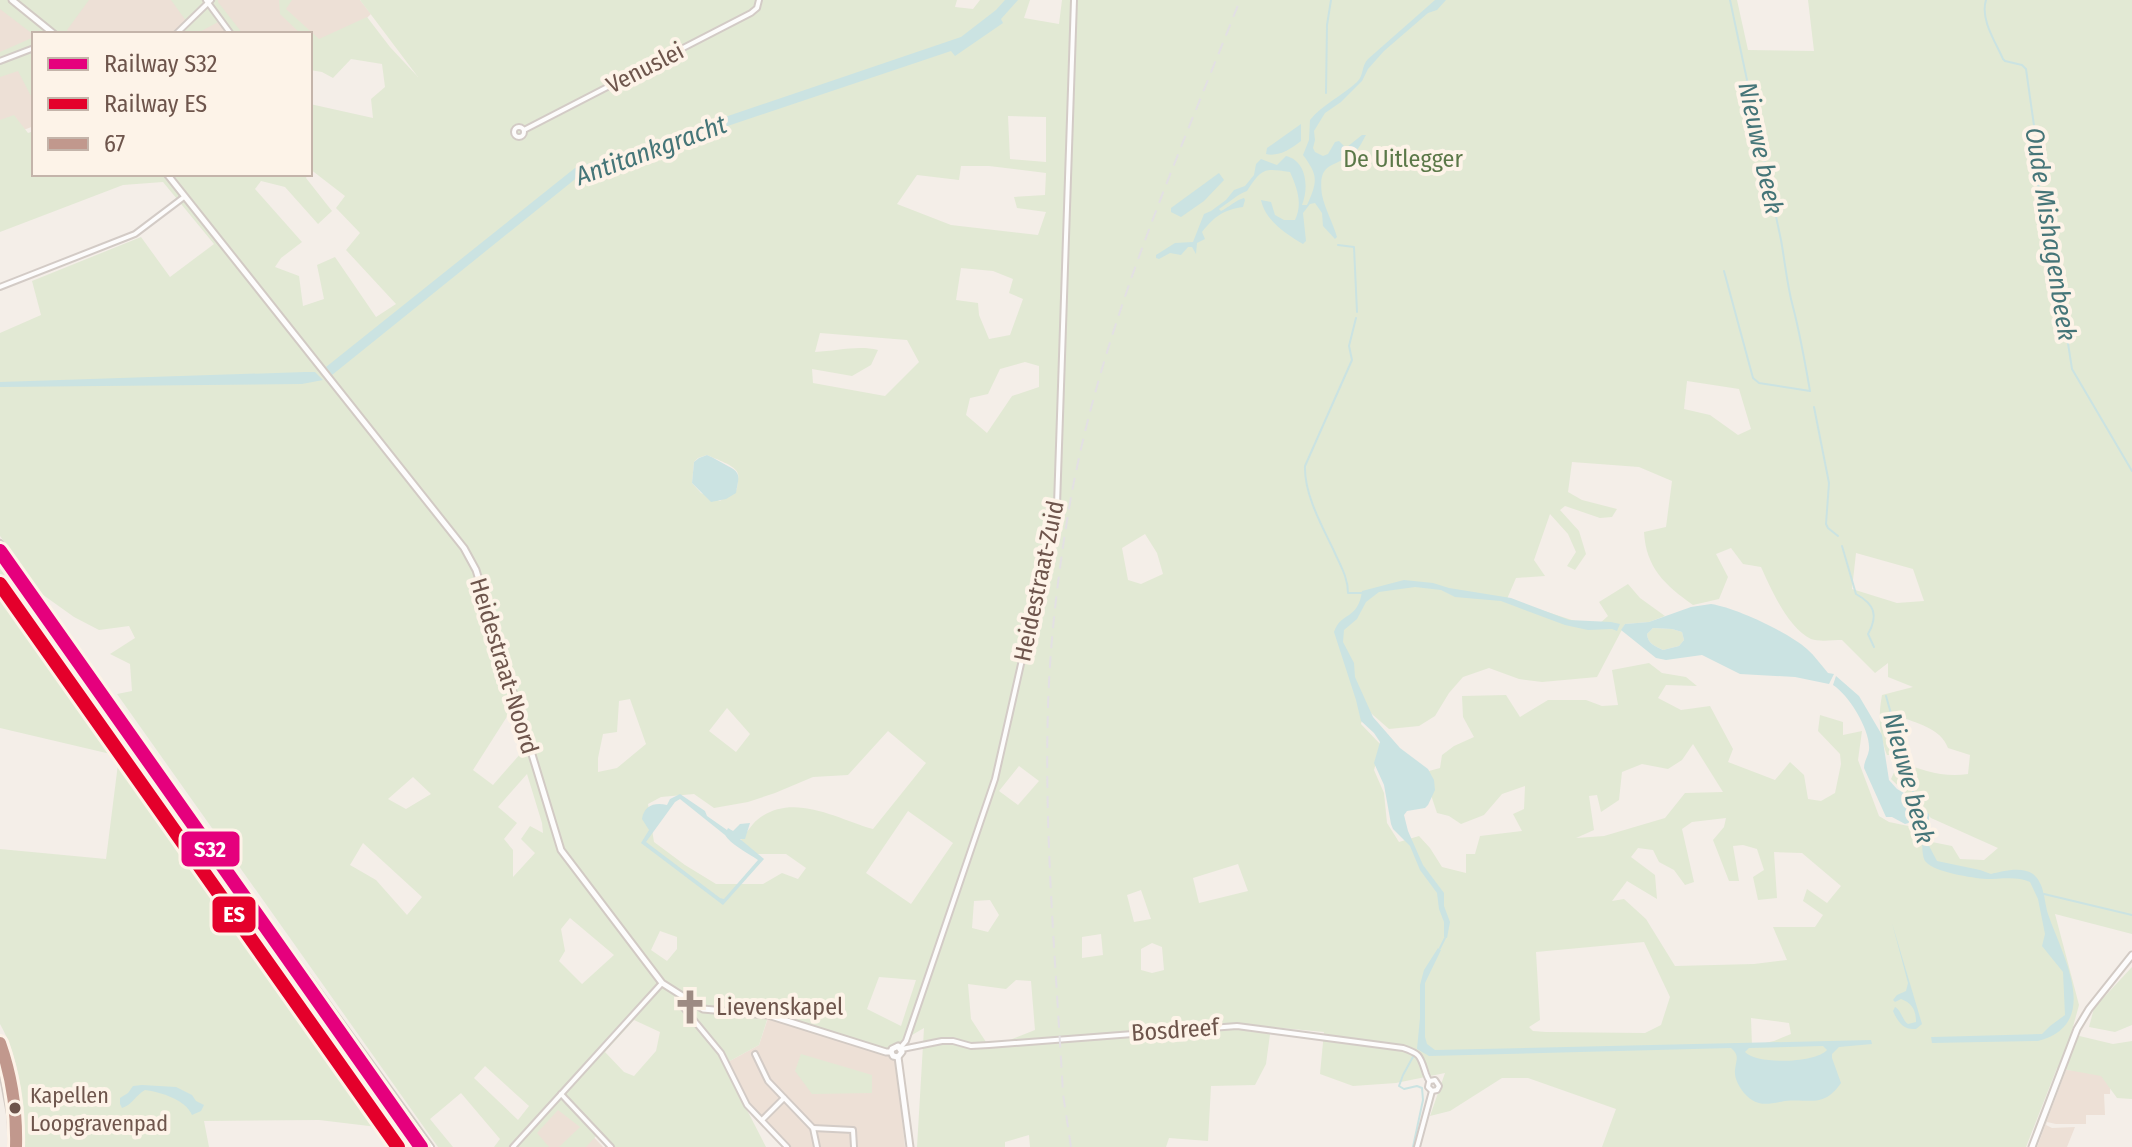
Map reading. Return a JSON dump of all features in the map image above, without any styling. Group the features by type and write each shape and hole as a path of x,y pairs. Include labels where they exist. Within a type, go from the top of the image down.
{"street":[{"path":"12,0 52,32"},
{"name":"Venuslei","path":"524,130 754,12 759,0"},
{"name":"Heidestraat-Zuid","path":"901,1048 906,1041 995,779 1057,505 1074,0"},
{"path":"178,32 208,1 230,32"},
{"path":"0,61 32,49"},
{"name":"Heidestraat-Noord","path":"168,176 443,519 473,562 561,850 662,983 703,1009 768,1015 891,1052"},
{"path":"0,287 135,234 184,197"},
{"path":"0,543 431,1147"},
{"path":"2032,1147 2077,1029 2132,955"},
{"path":"513,1147 662,983"},
{"path":"683,1007 721,1053 747,1105 787,1147"},
{"name":"Bosdreef","path":"901,1048 942,1041 971,1046 1247,1026 1403,1048 1420,1057 1430,1081 1428,1087 1432,1091"},
{"path":"0,1043 13,1093 16,1117 14,1147"},
{"path":"898,1057 891,1052 894,1046 901,1048 902,1052 898,1057 910,1147"},
{"path":"755,1054 768,1081 813,1128 817,1147"},
{"path":"0,1058 14,1147"},
{"name":"Bosdreef","path":"1430,1081 1435,1080 1439,1086 1432,1091"},
{"name":"Bosdreef","path":"1417,1147 1432,1091"},
{"path":"561,1094 611,1147"},
{"path":"762,1120 784,1098"},
{"path":"813,1128 853,1130 854,1147"}],"shaded area":[{"path":"0,0 360,0 371,14 312,68 312,32 32,32 32,127 0,139"},
{"path":"770,1012 896,1053 905,1147 790,1147 748,1104 728,1062 759,1045"},
{"path":"2066,1070 2111,1072 2110,1094 2104,1094 2105,1115 2086,1115 2086,1124 2047,1122 2046,1125 2052,1128 2075,1127 2067,1147 2037,1147"},
{"path":"558,1103 584,1127 603,1147 518,1147"}],"green space":[{"path":"0,0 89,0 68,32 32,33 0,9"},
{"path":"171,0 218,0 241,32 226,32 218,22 200,32 183,32 189,25"},
{"path":"279,0 292,0 286,9 311,32 299,32 280,14"},
{"name":"De Uitlegger","path":"360,0 957,0 955,7 973,9 980,0 1030,0 1024,18 1059,24 1062,0 1737,0 1748,50 1814,51 1808,0 2132,0 2132,934 2055,914 2079,1005 2071,1034 2113,1044 2132,1041 2132,1099 2117,1098 2101,1076 2057,1068 2026,1147 1602,1147 1616,1109 1528,1078 1502,1078 1450,1111 1430,1116 1445,1073 1396,1083 1353,1086 1320,1074 1324,1032 1271,1027 1266,1064 1255,1085 1211,1086 1208,1141 1169,1138 1166,1147 1030,1147 1029,1135 1005,1142 1005,1147 917,1147 924,1028 888,1049 770,1012 742,1010 768,1017 759,1045 728,1062 719,1045 715,1048 766,1147 605,1147 607,1143 597,1135 586,1147 559,1147 580,1127 558,1110 537,1133 549,1147 494,1147 500,1139 461,1093 430,1119 453,1147 438,1147 117,694 132,691 130,664 110,654 135,638 129,626 99,630 74,617 39,592 0,536 0,333 41,315 32,281 141,237 170,277 214,244 163,182 123,185 0,232 0,120 14,115 28,133 32,132 32,176 307,176 332,211 318,224 285,187 261,181 255,189 302,242 281,258 275,267 299,276 303,306 324,299 317,265 335,257 376,317 396,304 346,250 360,233 336,208 345,196 312,171 312,104 373,118 371,99 385,87 382,64 351,59 333,78 312,70 312,33 319,39 367,17 418,77","holes":["1008,116 1046,117 1046,162 1010,159","961,166 1046,173 1045,195 1014,197 1017,208 1046,212 1038,235 951,225 897,204 917,175 959,180","961,268 993,271 1013,279 1009,293 1023,299 1010,335 989,339 979,315 978,303 956,300","820,333 907,340 919,362 885,396 813,383 812,369 852,376 871,365 878,350 863,348 815,352","1025,362 1039,366 1039,387 1012,396 987,433 966,415 970,398 988,394 1000,369","1687,381 1739,389 1751,429 1738,435 1710,415 1684,409","707,455 729,465 738,475 737,489 720,501 701,493 692,483 694,462","1572,462 1639,467 1672,481 1666,527 1644,532 1646,545 1659,574 1693,605 1719,599 1728,577 1716,554 1731,548 1743,564 1761,567 1781,607 1803,634 1814,640 1842,640 1875,673 1888,663 1888,677 1913,687 1882,695 1880,725 1887,755 1903,755 1898,735 1898,716 1934,731 1948,748 1970,755 1968,774 1942,774 1899,762 1891,779 1931,818 1998,848 1984,860 1960,859 1952,846 1932,842 1923,829 1889,822 1879,816 1858,760 1862,731 1843,735 1843,722 1820,715 1818,731 1840,754 1841,764 1835,793 1821,801 1808,799 1804,775 1790,762 1775,780 1728,762 1733,749 1710,706 1681,710 1658,698 1666,685 1697,686 1686,677 1662,673 1649,663 1612,670 1618,705 1602,706 1586,700 1548,700 1520,717 1506,695 1462,696 1463,717 1474,737 1442,755 1440,768 1429,771 1431,795 1437,813 1461,824 1484,815 1502,794 1525,786 1524,809 1513,814 1522,831 1480,836 1475,854 1466,854 1466,873 1442,867 1419,836 1399,842 1387,823 1384,793 1374,770 1381,745 1361,724 1365,708 1389,729 1419,726 1435,716 1463,677 1489,668 1519,679 1542,682 1597,677 1625,624 1649,622 1665,616 1640,598 1628,584 1599,602 1608,616 1598,625 1575,621 1507,599 1516,578 1545,576 1534,560 1550,514 1568,534 1576,552 1567,566 1575,570 1586,554 1579,531 1560,510 1565,506 1600,518 1612,517 1617,509 1582,500 1568,492","1145,534 1157,553 1163,574 1141,584 1128,580 1122,548","1856,553 1913,569 1924,601 1897,603 1852,589","630,699 646,744 617,768 598,772 603,734 617,732 619,701","727,708 750,734 736,752 709,731","508,715 521,753 493,785 473,770","888,731 926,763 873,829 800,807 771,812 757,820 741,840 754,854 786,854 806,868 798,879 782,873 763,884 716,884 654,842 648,804 661,797 694,794 714,808 775,793 813,777 848,775","1693,744 1723,792 1685,793 1665,818 1604,836 1576,838 1594,830 1589,796 1597,795 1601,812 1619,800 1622,772 1642,764 1668,769 1682,760","1019,766 1039,781 1018,805 999,791","527,774 543,833 530,826 521,839 535,853 513,877 513,850 504,839 517,823 498,807","413,777 431,794 406,809 388,799","908,811 953,843 911,904 866,873","1726,818 1724,827 1713,840 1729,881 1739,881 1733,846 1757,849 1764,870 1753,877 1758,900 1777,898 1774,852 1802,853 1841,886 1827,903 1807,889 1803,901 1823,915 1815,927 1773,927 1787,960 1675,966 1646,919 1624,899 1612,901 1627,881 1657,899 1655,875 1631,857 1638,848 1653,850 1659,862 1674,870 1685,885 1694,882 1682,829 1692,822","363,843 422,897 407,915 376,880 350,865","1238,864 1248,891 1199,903 1193,878","1141,890 1151,919 1134,922 1127,895","990,900 999,915 988,932 972,928 974,901","570,918 614,955 582,984 559,961 565,951 561,929","660,931 677,937 677,949 667,961 651,950","1101,934 1103,955 1082,958 1082,937","1644,942 1670,997 1661,1025 1645,1033 1546,1032 1533,1031 1529,1027 1540,1020 1536,952","1152,943 1162,947 1164,970 1152,973 1141,970 1141,949","879,977 916,980 901,1026 867,1009","1016,980 1031,981 1035,1030 1007,1041 986,1042 971,1019 968,984 1006,989","1751,1018 1789,1023 1791,1034 1752,1046","634,1020 660,1032 656,1051 634,1076 624,1072 605,1052","485,1066 529,1106 518,1120 474,1078"]},
{"path":"32,38 32,98 18,71 0,77 0,52"},
{"path":"0,568 130,758 128,762 394,1129 319,1120 204,1121 209,1147 24,1147 20,1084 12,1052 0,1024 0,849 106,859 119,756 0,728"},
{"path":"1653,628 1682,632 1684,640 1679,646 1663,650 1649,640 1647,634"},
{"path":"2132,967 2132,1025 2115,1032 2089,1027 2094,1008"},
{"path":"801,1054 872,1075 872,1093 812,1094 795,1071"}],"water":[{"name":"Antitankgracht","path":"1005,0 1018,0 1001,19 1003,23 955,56 951,51 579,176 332,375 326,367 575,168 961,37"},
{"path":"1435,0 1446,0 1384,51 1362,81 1325,113 1314,131 1313,148 1323,156 1328,154 1335,142 1339,141 1347,147 1366,135 1356,151 1330,166 1322,175 1322,195 1337,237 1335,239 1323,226 1322,213 1315,203 1310,204 1303,213 1306,241 1303,244 1272,220 1261,200 1271,202 1275,215 1284,220 1295,220 1299,202 1290,172 1269,170 1260,174 1247,191 1219,209 1221,211 1241,199 1245,200 1243,207 1225,212 1207,226 1202,232 1205,239 1197,243 1196,254 1192,247 1188,247 1181,255 1170,253 1156,258 1175,243 1193,242 1204,214 1226,200 1234,190 1245,186 1261,159 1277,165 1286,156 1298,163 1306,183 1302,205 1307,205 1315,178 1303,155 1309,140 1310,120 1357,82 1368,59"},
{"path":"1301,124 1301,141 1280,153 1266,154 1267,148"},
{"path":"1219,173 1224,180 1204,201 1181,217 1171,212 1171,208"},
{"path":"315,372 323,380 302,384 0,387 0,382"},
{"path":"707,455 737,473 736,493 726,499 711,502 692,483 694,462"},
{"path":"1404,580 1511,598 1569,620 1620,624 1617,631 1588,630 1565,625 1501,601 1455,597 1441,590 1415,587 1379,592 1366,602 1357,619 1344,630 1343,642 1354,663 1355,677 1373,717 1400,748 1428,769 1434,780 1435,790 1428,805 1407,811 1404,815 1423,865 1444,893 1444,906 1450,922 1447,938 1444,937 1437,893 1420,870 1410,846 1391,824 1384,785 1374,763 1380,742 1361,721 1334,632 1337,625 1357,607 1362,591"},
{"path":"1722,606 1775,628 1807,649 1828,673 1834,674 1829,684 1795,677 1740,674 1702,655 1666,660 1656,658 1621,630 1625,624 1649,622 1691,607","holes":["1653,628 1682,632 1684,640 1679,646 1663,650 1649,640 1647,634"]},
{"path":"1836,676 1859,696 1882,735 1889,780 1929,814 1927,842 1937,861 1991,874 2023,870 2033,874 2040,883 2073,986 2069,1020 2058,1032 2038,1041 1932,1043 1931,1037 2042,1034 2065,1015 2063,972 2042,946 2045,934 2038,899 2030,882 2015,878 1972,877 1930,866 1924,859 1920,825 1912,822 1905,824 1886,817 1864,768 1869,742 1863,724 1852,705 1833,685"},
{"path":"680,794 727,830 733,831 740,824 750,823 745,839 740,839 764,859 723,905 641,843 649,830 642,819 645,810 654,804 667,805 670,799","holes":["680,799 758,860 724,899 646,842"]},
{"path":"1892,923 1922,1024 1916,1029 1902,1024 1893,1011 1895,1007 1908,1024 1916,1022 1911,1005 1901,999 1893,1000 1906,991 1908,983"},
{"path":"1438,948 1441,950 1425,983 1425,1037 1427,1044 1435,1050 1871,1040 1872,1044 1839,1047 1832,1054 1841,1083 1828,1096 1815,1101 1768,1104 1754,1101 1740,1088 1735,1073 1736,1056 1731,1048 1429,1056 1417,1049 1420,985 1424,970","holes":["1823,1046 1827,1050 1811,1058 1786,1061 1761,1059 1745,1052 1749,1048"]},
{"path":"133,1086 176,1087 204,1105 201,1111 192,1115 179,1101 145,1090 122,1108 120,1098"}],"waterway":[{"path":"1326,93 1327,25 1331,0"},
{"name":"Nieuwe beek","path":"1724,271 1753,378 1759,383 1810,391 1730,0"},
{"name":"Oude Mishagenbeek","path":"1986,0 1987,22 2003,59 2026,69 2039,161 2037,180 2055,260 2072,369 2132,471"},
{"path":"1338,245 1354,247 1357,312"},
{"path":"1356,318 1349,346 1352,360 1305,466 1305,477 1319,521 1343,571 1348,593 1362,593"},
{"name":"Nieuwe beek","path":"1814,407 1829,483 1826,524 1838,536"},
{"name":"Nieuwe beek","path":"1842,546 1856,594 1873,611 1868,634 1874,647"},
{"name":"Nieuwe beek","path":"1886,696 1917,805"},
{"name":"Nieuwe beek","path":"2044,894 2132,915"},
{"path":"1440,948 1445,938"},
{"path":"1413,1147 1423,1100 1422,1088 1404,1089 1399,1086 1414,1055"}],"railway":[{"path":"1071,1147 1063,1094 1051,900 1047,755 1053,628 1063,549 1085,433 1122,306 1240,0"}],"rail line":[{"name":"S32","path":"0,551 421,1147"},
{"name":"ES","path":"0,584 398,1147"}],"transit line":[{"name":"67","path":"0,1043 13,1094 16,1147"}],"place":[{"name":"Lievenskapel","path":"690,1007"},
{"name":"Kapellen Loopgravenpad","path":"15,1108"}]}
